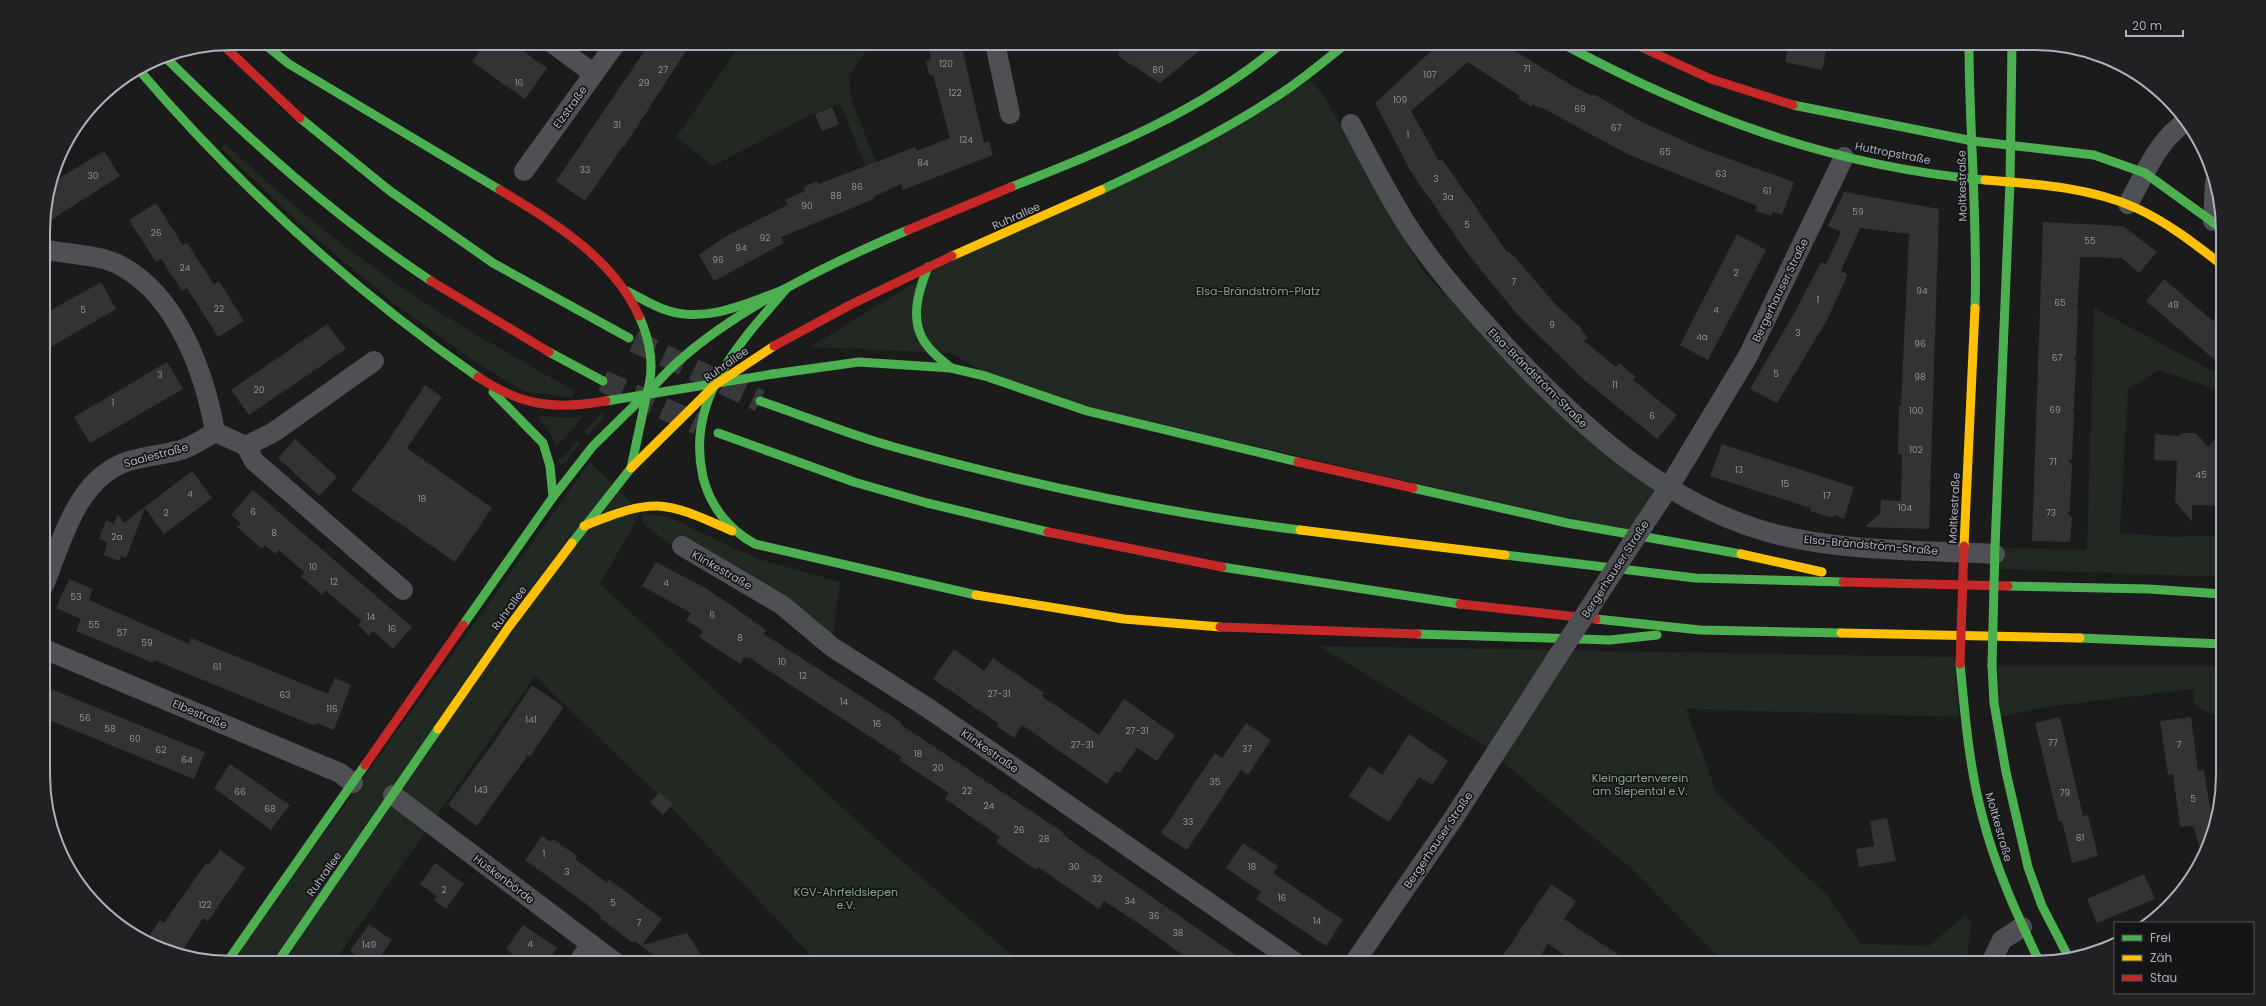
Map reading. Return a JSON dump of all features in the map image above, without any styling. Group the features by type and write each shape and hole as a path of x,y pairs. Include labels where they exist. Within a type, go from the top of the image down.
{"main road":[{"path":"228,50 294,113 390,191 493,263 628,338"},
{"path":"272,50 289,64 550,221 603,264 627,291 641,317 648,342 652,374 631,468"},
{"path":"232,956 553,497 593,446 681,359 703,342 786,289 828,266 899,232 1082,159 1160,122 1247,71 1273,50"},
{"name":"Ruhrallee","path":"282,956 508,628 584,526 631,468 715,384 777,344 852,304 928,267 1078,201 1173,156 1229,126 1289,88 1338,50"},
{"name":"Huttropstraße","path":"1574,50 1628,79 1711,116 1760,134 1844,157 1947,176 2088,192 2128,204 2154,218 2216,261"},
{"path":"1647,50 1710,79 1783,103 1973,141 2094,155 2145,173 2216,223"},
{"name":"Moltkestraße","path":"1969,50 1969,110 1973,141 1975,178 1974,305 1960,618 1960,664 1969,747 1982,815 2002,877 2022,927 2036,956"},
{"name":"Moltkestraße","path":"2012,50 2010,182 1995,550 1992,665 1994,703 2006,772 2028,867 2042,906 2066,953"},
{"path":"170,61 284,168 383,247 451,294 490,318 603,381"},
{"path":"142,73 210,149 276,215 393,316 480,378 511,396 539,405 567,407 647,393 859,362 952,368 984,376 1087,411 1353,475 1566,523 1758,557 1870,583"},
{"path":"928,267 920,288 915,322 928,348 952,368"},
{"path":"627,291 670,311 704,314 786,289"},
{"path":"737,533 721,516 708,494 698,462 698,434 721,370 737,346 786,289"},
{"path":"480,378 543,443 550,466 553,497"},
{"path":"760,401 893,447 1035,483 1213,520 1695,578 2149,589 2216,594"},
{"path":"718,433 809,467 927,503 1118,548 1283,578 1476,607 1700,630 2147,640 2216,644"},
{"path":"584,526 636,507 654,505 676,508 737,533 755,544 768,549 978,595 1062,611 1155,623 1318,631 1610,640 1700,630"}],"street":[{"path":"561,50 594,74"},
{"name":"Elzstraße","path":"524,171 611,50"},
{"path":"996,50 1010,114"},
{"name":"Elsa-Brändström-Straße","path":"1351,124 1416,238 1458,295 1551,394 1588,428 1683,497 1738,522 1807,542 1859,547 1943,551 1964,549 1995,550"},
{"path":"2128,204 2162,146 2175,130 2181,125"},
{"name":"Bergerhauser Straße","path":"1359,956 1453,819 1669,487 1748,356 1844,157"},
{"path":"50,251 66,255 98,258 123,266 149,286 178,325 197,361 210,402 215,432 246,446 254,461 403,590"},
{"path":"246,446 274,432 374,361"},
{"name":"Saalestraße","path":"50,571 81,499 93,484 109,470 129,461 179,451 198,443 215,432"},
{"name":"Klinkestraße","path":"682,546 782,605 832,647 928,708 1286,956"},
{"name":"Elbestraße","path":"50,652 340,773 353,783"},
{"name":"Hüskenbörde","path":"393,795 607,956"},
{"path":"1994,956 2002,940 2022,927"},
{"path":"583,956 591,944"}],"green space":[{"path":"735,50 865,50 849,76 851,99 887,190 877,194 840,103 814,113 713,166 676,137 736,51"},
{"name":"Elsa-Brändström-Platz","path":"1311,80 1326,99 1389,214 1423,271 1490,342 1667,487 1637,534 1069,403 988,374 951,353 810,347 945,264"},
{"path":"225,144 295,206 350,250 394,282 444,315 575,391 572,398 524,391 472,360 391,301 306,230 221,148"},
{"path":"2094,308 2216,373 2216,389 2159,370 2128,389 2120,533 2174,537 2216,535 2216,577 1996,569 1997,548 2087,550"},
{"path":"602,412 604,418 588,436 584,432"},
{"path":"540,416 567,418 584,416 556,447 549,431 539,419"},
{"path":"576,441 580,444 565,463 560,464 558,458 564,457"},
{"name":"KGV-Ahrfeldsiepen e.V.","path":"590,462 641,512 600,584 871,834 1013,956 811,956 672,808 535,676 338,956 236,956"},
{"path":"643,514 668,517 758,559 840,582 832,643 683,543 670,544 643,524"},
{"name":"Kleingartenverein am Siepental e.V.","path":"1319,646 1954,657 1959,717 1686,709 1717,794 1826,894 1861,944 1929,946 1965,915 1972,922 1967,956 1718,956 1632,869 1499,759 1496,753"},
{"path":"1994,666 2216,666 2216,716 2195,705 2193,689 2047,707 1998,717"}],"building":[{"path":"480,50 522,50 547,68 525,99 472,62"},
{"path":"645,50 686,50 624,147 623,146 585,201 556,181"},
{"path":"929,50 963,50 984,143 989,141 993,155 903,190 901,184 873,197 874,199 781,237 784,243 714,281 699,255 723,238 787,205 785,200 805,191 804,187 817,181 819,184 915,147 917,151 950,138 933,75 929,75 926,61 931,60"},
{"path":"1118,50 1200,50 1160,83 1119,57"},
{"path":"1432,50 1513,50 1571,85 1592,96 1594,94 1642,122 1702,149 1794,182 1782,215 1773,212 1771,216 1755,211 1757,206 1627,154 1541,107 1540,108 1533,104 1532,107 1518,99 1520,96 1468,62 1411,111 1439,161 1442,159 1507,252 1508,251 1516,258 1554,303 1583,330 1581,331 1588,337 1584,341 1616,367 1619,363 1636,377 1633,380 1677,415 1657,439 1583,379 1516,313 1468,254 1411,172 1375,103"},
{"path":"1788,50 1826,50 1822,70 1785,62"},
{"path":"832,107 839,124 822,131 815,114"},
{"path":"104,151 120,176 50,221 53,196 58,179"},
{"path":"1844,192 1939,209 1929,529 1865,527 1880,514 1881,500 1901,501 1902,454 1898,454 1899,406 1901,406 1909,234 1860,228 1841,271 1848,274 1827,320 1777,403 1750,389 1796,310 1821,262 1826,264 1841,232 1828,226"},
{"path":"156,203 183,245 187,243 214,284 219,281 244,321 218,337 187,288 182,291 161,259 156,262 129,220"},
{"path":"2043,222 2123,226 2157,252 2139,273 2122,258 2080,257 2078,304 2076,306 2078,308 2076,356 2073,358 2076,360 2074,408 2072,410 2074,411 2072,459 2068,461 2072,464 2070,511 2067,513 2072,517 2070,542 2032,541"},
{"path":"1737,234 1766,250 1708,360 1680,345"},
{"path":"2164,279 2213,321 2216,318 2216,361 2146,301"},
{"path":"101,282 116,309 50,348 50,311"},
{"path":"327,324 346,349 249,415 231,390"},
{"path":"167,362 183,389 90,443 74,417"},
{"path":"425,385 442,397 407,448 492,508 455,562 351,490 382,450"},
{"path":"2182,433 2196,433 2208,447 2216,438 2216,506 2192,505 2192,522 2175,501 2177,461 2154,460 2155,434 2179,436"},
{"path":"295,439 337,477 319,496 278,458"},
{"path":"1722,444 1854,487 1844,519 1834,515 1833,518 1810,511 1811,508 1710,476"},
{"path":"192,471 212,498 164,534 145,508 126,558 121,556 119,561 104,555 107,542 99,539 106,520 114,524 118,514 124,523"},
{"path":"253,490 412,627 393,649 373,631 369,636 358,625 362,621 325,590 322,595 301,577 304,572 279,550 275,554 265,545 262,549 237,527 241,523 231,515"},
{"path":"656,562 707,589 766,630 764,634 901,722 900,724 1064,833 1063,835 1237,956 1184,956 1104,901 1099,909 1038,867 1036,870 996,842 1000,837 945,799 949,793 899,760 901,757 748,657 747,659 744,657 740,664 699,637 703,631 686,620 691,613 642,586"},
{"path":"69,579 93,589 89,600 189,644 191,638 328,694 335,678 351,685 334,730 316,723 315,726 154,660 153,663 76,631 81,619 56,608"},
{"path":"954,649 984,671 993,658 1044,693 1042,696 1099,735 1124,699 1175,735 1157,761 1137,748 1120,773 1116,771 1107,784 1022,725 1014,738 997,726 999,724 933,679"},
{"path":"532,685 564,707 530,756 528,755 477,826 448,805 499,735"},
{"path":"50,688 205,752 194,779 50,720"},
{"path":"2060,717 2083,816 2088,815 2098,856 2072,863 2062,821 2059,822 2035,723"},
{"path":"2191,717 2198,771 2204,770 2212,816 2200,848 2193,826 2180,827 2173,774 2168,775 2160,721"},
{"path":"1246,723 1271,740 1248,775 1241,770 1187,850 1161,833 1215,753 1222,758"},
{"path":"1409,734 1448,761 1432,785 1419,777 1389,822 1349,796 1369,766 1382,775"},
{"path":"230,764 290,805 271,830 214,788"},
{"path":"660,792 673,804 663,815 650,802"},
{"path":"1887,818 1896,861 1859,867 1856,849 1874,846 1870,821"},
{"path":"542,836 551,842 553,839 577,856 575,859 607,883 609,879 662,919 642,945 687,933 702,956 654,956 634,941 633,943 600,918 601,916 589,906 525,860"},
{"path":"1243,843 1278,866 1273,873 1343,920 1326,946 1256,899 1261,892 1226,868"},
{"path":"220,850 245,868 208,921 203,918 183,950 149,936 160,920 164,923 206,863 209,865"},
{"path":"435,863 464,884 446,909 434,900 437,896 420,884"},
{"path":"2144,874 2155,899 2097,923 2087,899"},
{"path":"1551,884 1576,901 1564,919 1620,956 1566,956 1548,944 1540,956 1503,956"},
{"path":"369,924 392,940 381,956 357,956 350,951"},
{"path":"523,925 557,948 551,956 514,956 506,949"}],"tunnel":[{"path":"634,341 760,401"},
{"path":"603,381 698,424"}],"traffic: fast":[{"path":"272,50 289,64 500,190"},
{"path":"1011,187 1118,143 1153,126 1220,89 1273,50"},
{"path":"1101,190 1173,155 1244,117 1296,83 1338,50"},
{"path":"1575,50 1663,93 1714,115 1766,134 1819,150 1872,163 1928,173 1985,180"},
{"path":"1969,50 1976,275 1975,308"},
{"path":"1995,547 2010,182 2012,50"},
{"path":"169,61 227,117 325,203 395,256 431,281"},
{"path":"142,73 217,155 257,196 298,234 385,308 478,377"},
{"path":"1793,105 1973,141 2094,155 2145,173 2216,224"},
{"path":"300,118 390,191 493,263 629,338"},
{"path":"647,393 668,371 705,340 760,303 820,270 908,230"},
{"path":"928,267 918,298 917,320 919,330 923,340 930,349 937,357 951,368"},
{"path":"786,289 734,352 720,374 709,398 702,422 699,449 703,477 710,498 729,524 737,532 755,544 976,595"},
{"path":"627,291 653,305 669,311 684,314 699,314 714,313 743,305 786,289"},
{"path":"639,316 646,334 650,354 651,373 647,393"},
{"path":"549,352 603,381"},
{"path":"773,374 859,362 951,368 985,376 1087,411 1298,462"},
{"path":"606,401 773,374"},
{"path":"493,392 543,443 550,466 553,497"},
{"path":"463,625 553,497 593,446 647,393"},
{"path":"572,543 631,468 647,393"},
{"path":"760,401 877,442 994,473 1146,506 1300,530"},
{"path":"718,433 854,482 927,503 1048,532"},
{"path":"1413,488 1567,523 1741,554"},
{"path":"1992,665 1995,547"},
{"path":"1505,555 1695,578 1843,582"},
{"path":"1222,567 1460,604"},
{"path":"2008,586 2149,589 2216,594"},
{"path":"1596,619 1700,630 1841,633"},
{"path":"1417,634 1610,640 1657,635"},
{"path":"2080,638 2216,644"},
{"path":"1960,664 1971,759 1982,815 2000,872 2037,956"},
{"path":"1992,665 1994,703 2006,772 2028,867 2042,906 2067,953"},
{"path":"282,956 438,729"},
{"path":"231,956 365,765"}],"traffic: slow":[{"path":"1985,180 2062,188 2100,195 2118,201 2136,208 2159,220 2191,241 2216,260"},
{"path":"952,256 1101,190"},
{"path":"1964,546 1975,308"},
{"path":"631,468 715,385 774,346"},
{"path":"584,526 628,510 659,506 673,508 689,513 732,531"},
{"path":"1300,530 1505,555"},
{"path":"438,729 508,628 572,543"},
{"path":"1741,554 1822,572"},
{"path":"976,595 1124,619 1220,627"},
{"path":"1841,633 2080,638"}],"traffic: jam":[{"path":"228,50 300,118"},
{"path":"1647,50 1711,79 1793,105"},
{"path":"908,230 1011,187"},
{"path":"500,190 560,228 597,259 613,276 627,295 639,316"},
{"path":"774,346 852,304 952,256"},
{"path":"431,281 549,352"},
{"path":"478,377 509,394 524,400 539,403 570,405 606,401"},
{"path":"1298,462 1413,488"},
{"path":"1048,532 1222,567"},
{"path":"1960,664 1964,546"},
{"path":"1843,582 2008,586"},
{"path":"1460,604 1596,619"},
{"path":"365,765 463,625"},
{"path":"1220,627 1417,634"}]}
